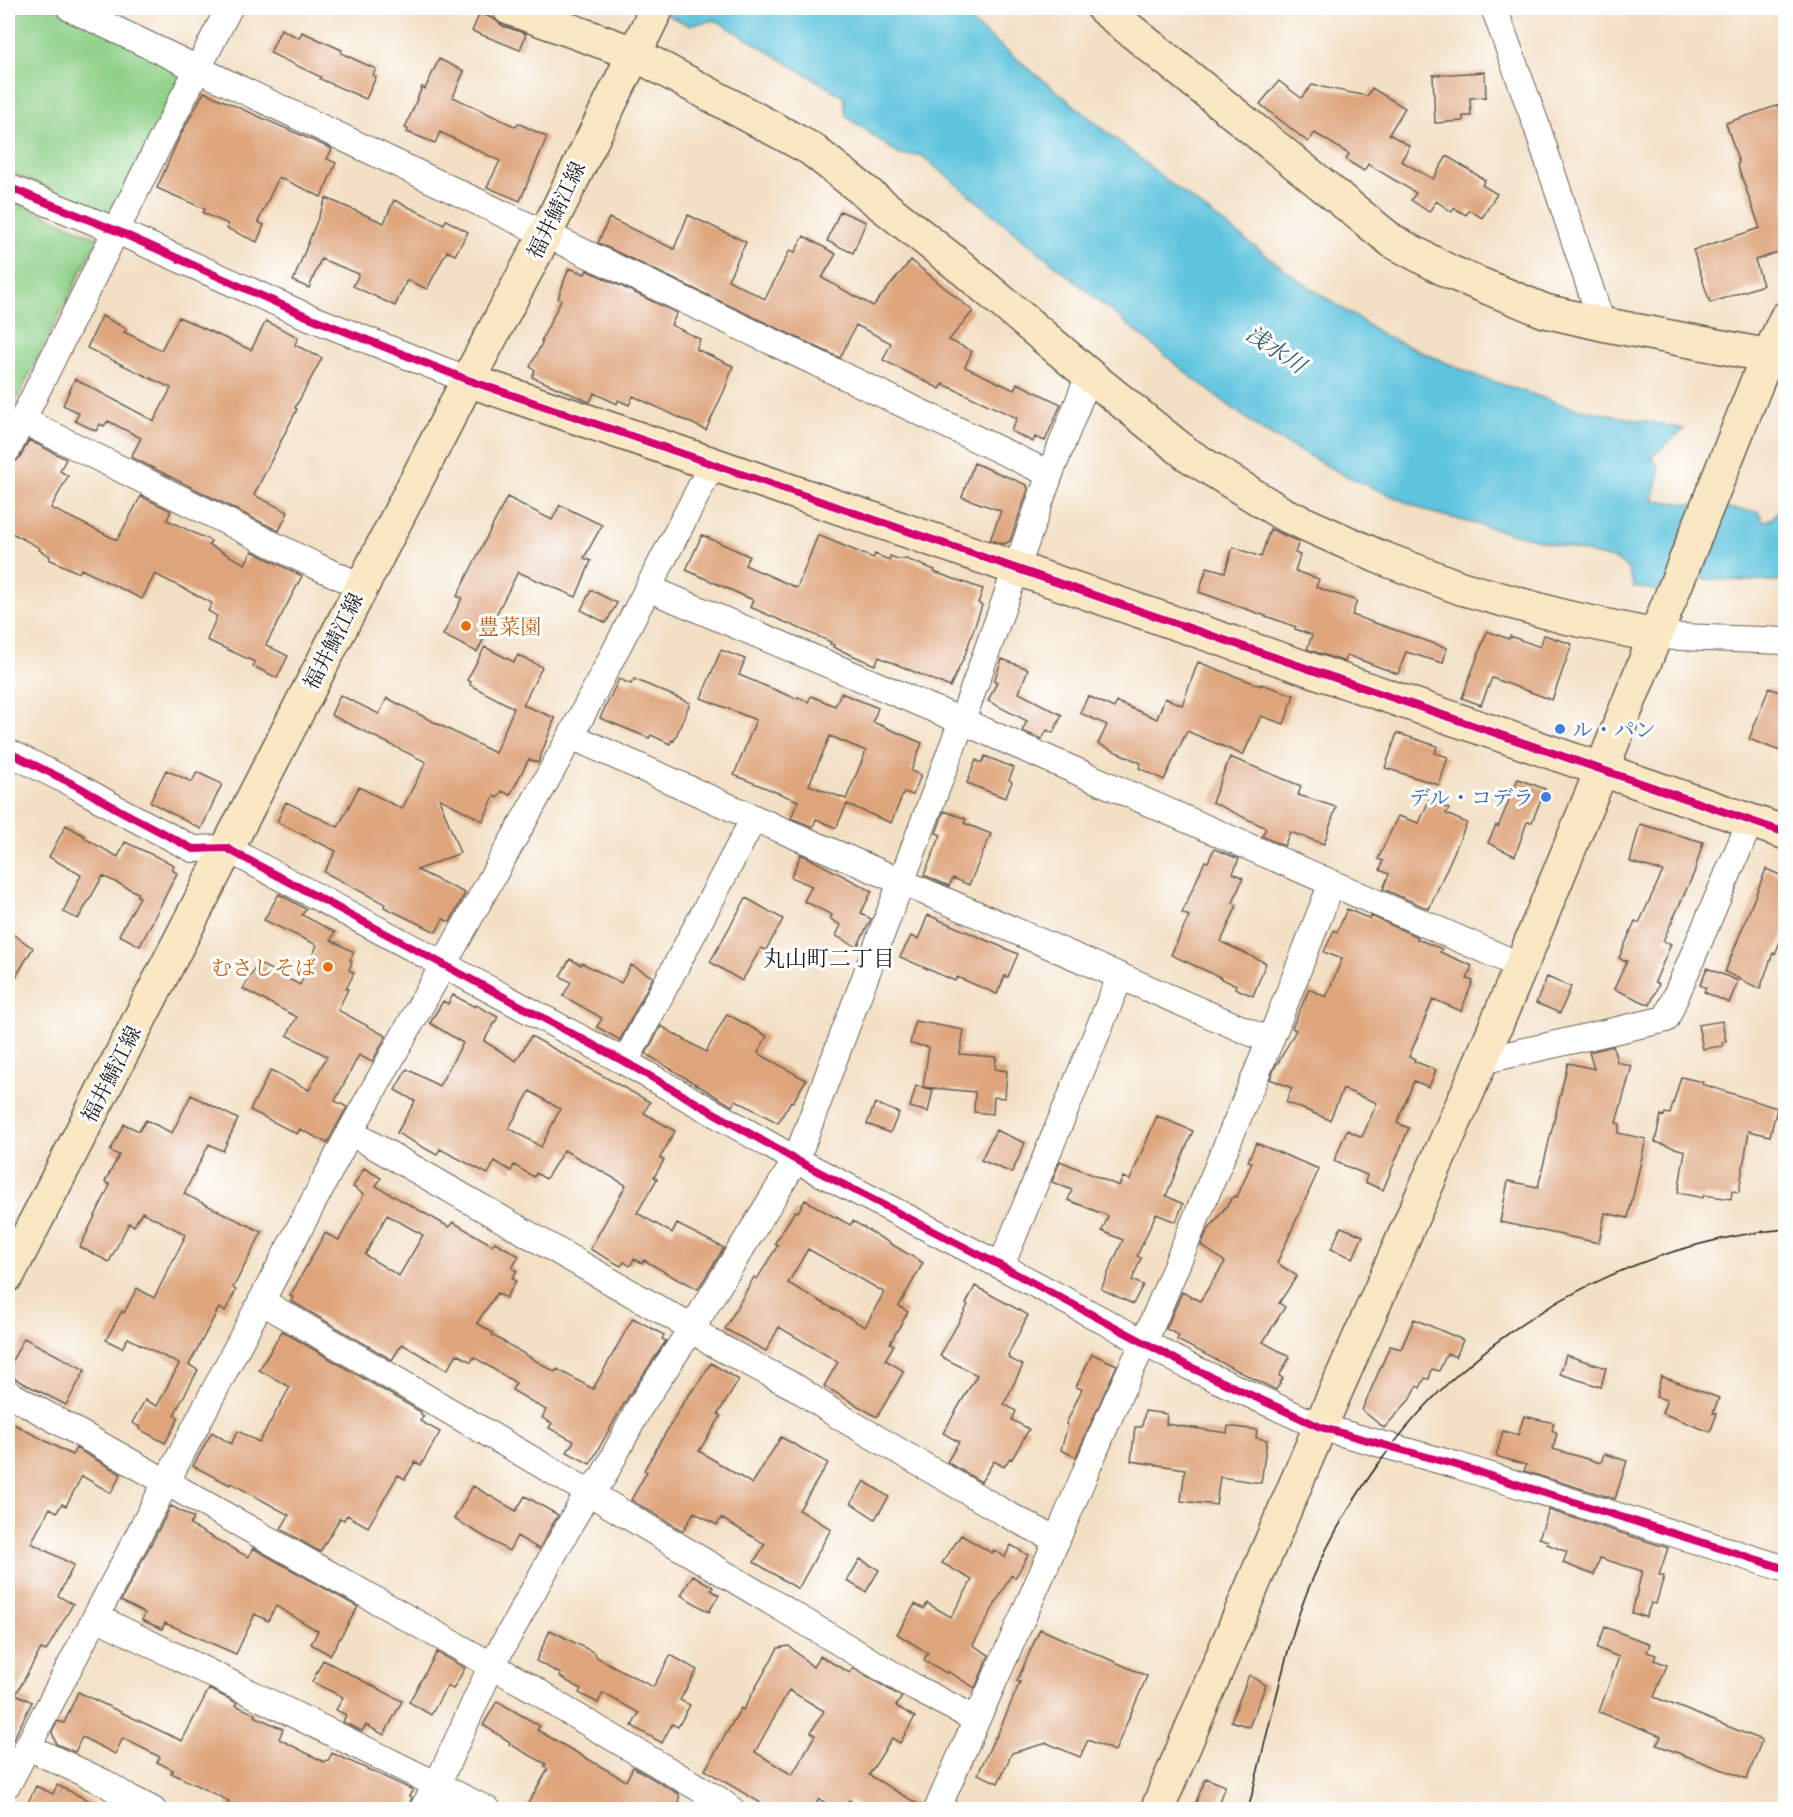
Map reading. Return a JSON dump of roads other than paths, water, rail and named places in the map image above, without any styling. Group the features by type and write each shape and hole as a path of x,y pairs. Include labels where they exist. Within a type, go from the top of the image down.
{"street":[{"path":"70,8 1050,474"},
{"path":"8,449 229,8"},
{"path":"509,8 633,53 811,149 962,268 1187,454 1283,514 1377,556 1461,588 1565,617 1655,636 1785,641"},
{"path":"1103,8 1392,242 1450,272 1545,311 1771,364"},
{"path":"1494,8 1537,127 1602,324"},
{"name":"福井鯖江線","path":"8,1275 361,586 545,235 654,14"},
{"path":"8,187 117,231 304,315 468,380 1785,833"},
{"path":"1157,1809 1320,1427 1481,1061 1655,636 1771,364 1785,318"},
{"path":"422,1809 437,1785 491,1667 588,1492 603,1477 639,1408 692,1328 795,1160 962,721 1050,474 1089,375"},
{"path":"22,420 314,565 361,586"},
{"path":"8,1784 350,1132 571,736 712,465"},
{"path":"648,588 962,721 1521,966"},
{"path":"571,736 1120,978 1270,1041"},
{"path":"8,752 194,849 226,848 625,1062 795,1160 1188,1366 1320,1427 1456,1465 1785,1569"},
{"path":"625,1062 754,818"},
{"path":"1481,1061 1666,1018 1750,822"},
{"path":"937,1809 1057,1540 1119,1390 1144,1343 1270,1041 1332,883"},
{"path":"1001,1266 1120,978"},
{"path":"350,1132 692,1328 710,1342 797,1388 857,1427 1010,1516 1057,1540"},
{"path":"261,1301 588,1492 916,1689 976,1719"},
{"path":"8,1393 537,1691 698,1800 732,1809"},
{"path":"96,1617 488,1809"},
{"path":"28,1748 105,1783 153,1809"}],"water":[{"name":"浅水川","path":"652,8 954,8 1170,183 1303,283 1383,335 1477,376 1570,407 1684,429 1651,457 1660,470 1653,500 1759,512 1763,521 1771,519 1785,503 1785,582 1701,579 1683,594 1634,587 1628,569 1616,560 1429,512 1344,475 1262,430 1194,379 921,155 900,155 846,116 844,97 716,20 689,25"}],"tram line":[{"path":"1248,1810 1287,1656 1298,1616 1308,1591 1326,1550 1357,1495 1415,1417 1459,1373 1494,1344 1531,1318 1570,1295 1654,1258 1741,1235 1786,1229"}],"place":[{"name":"豊菜園","path":"466,626"},
{"name":"ル・パン","path":"1560,729"},
{"name":"デル・コデラ","path":"1546,797"},
{"name":"むさしそば","path":"328,967"}],"district":[{"name":"丸山町二丁目","path":"829,958"}]}
